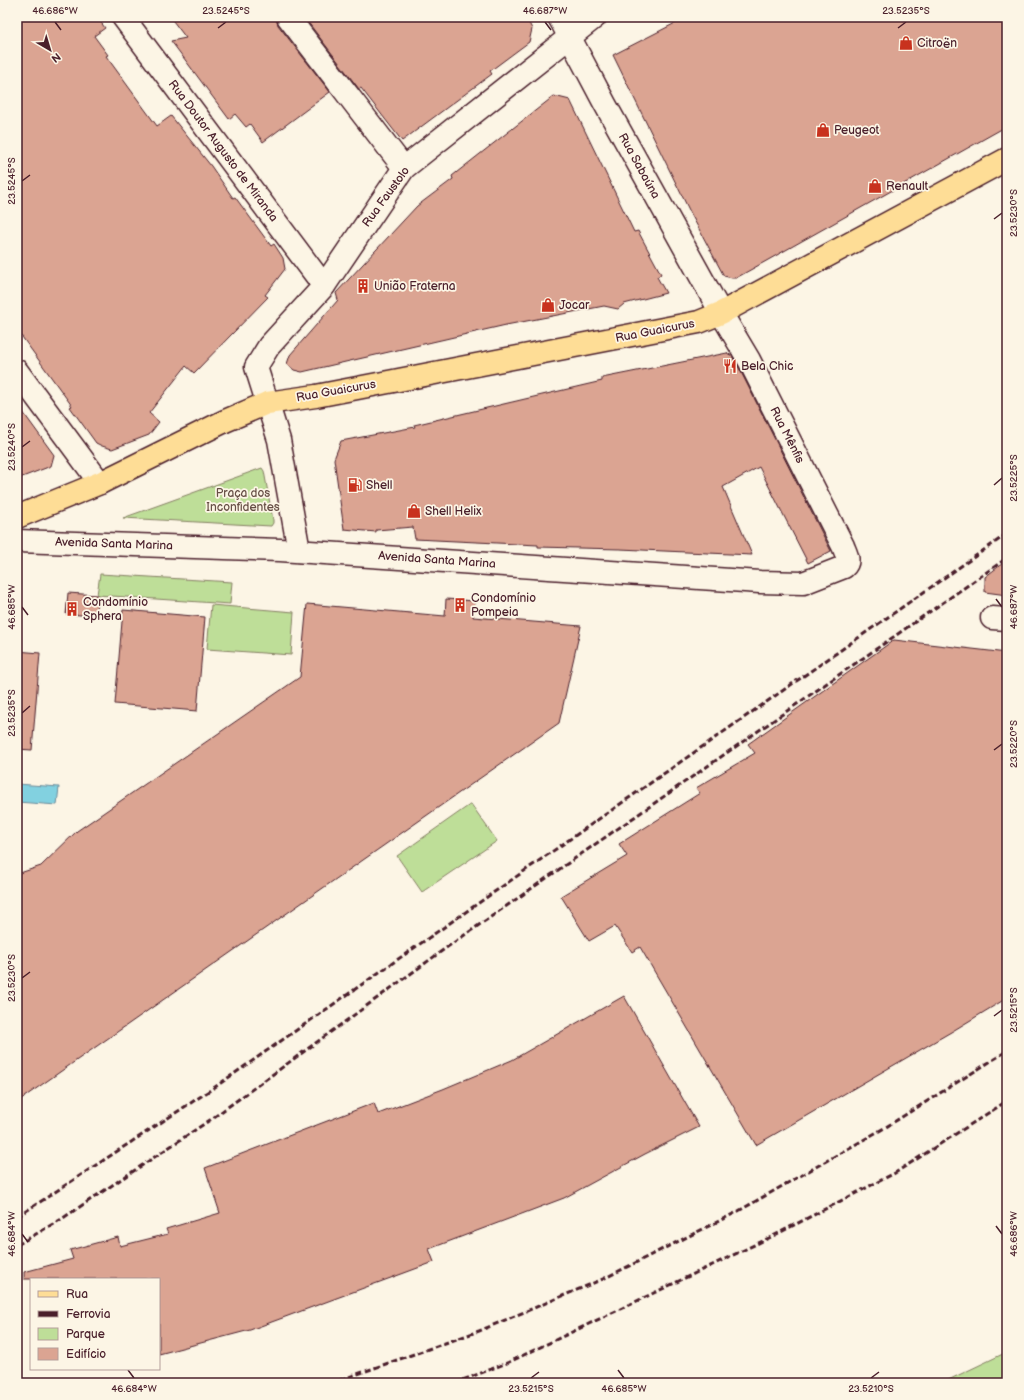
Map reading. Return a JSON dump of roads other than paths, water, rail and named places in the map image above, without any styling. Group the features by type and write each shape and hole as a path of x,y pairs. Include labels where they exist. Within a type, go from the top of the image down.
{"main road":[{"name":"Rua Guaicurus","path":"267,404 316,396 699,322 721,313 1007,159"},
{"path":"17,517 100,483 225,421 267,404"}],"street":[{"name":"Rua Doutor Augusto de Miranda","path":"123,17 324,286"},
{"path":"288,17 404,168"},
{"name":"Rua Sabaúna","path":"559,17 605,104 721,313"},
{"name":"Rua Faustolo","path":"267,404 256,367 270,346 324,286 404,168 569,36 595,17"},
{"name":"Rua Mênfis","path":"721,313 749,360 848,558"},
{"path":"17,371 100,483"},
{"path":"267,404 279,440 299,551"},
{"name":"Avenida Santa Marina","path":"17,541 299,551 760,582 803,583 844,567 847,564 848,558"}],"water":[{"path":"17,784 59,787 57,805 17,802"}],"railway":[{"path":"17,1217 215,1087 1007,534"},
{"path":"17,1245 60,1220 210,1120 446,948 1007,558"},
{"path":"332,1383 479,1331 603,1279 735,1213 886,1127 1007,1051"},
{"path":"455,1383 507,1363 769,1238 895,1173 1007,1101"}],"place":[{"name":"Citroën","path":"906,43"},
{"name":"Peugeot","path":"823,130"},
{"name":"Renault","path":"875,186"},
{"name":"União Fraterna","path":"363,286"},
{"name":"Jocar","path":"548,305"},
{"name":"Bela Chic","path":"730,366"},
{"name":"Shell","path":"355,485"},
{"name":"Shell Helix","path":"414,511"},
{"name":"Condomínio Pompeia","path":"460,605"},
{"name":"Condomínio Sphera","path":"72,609"}],"park label":[{"name":"Praça dos Inconfidentes","path":"243,500"}]}
